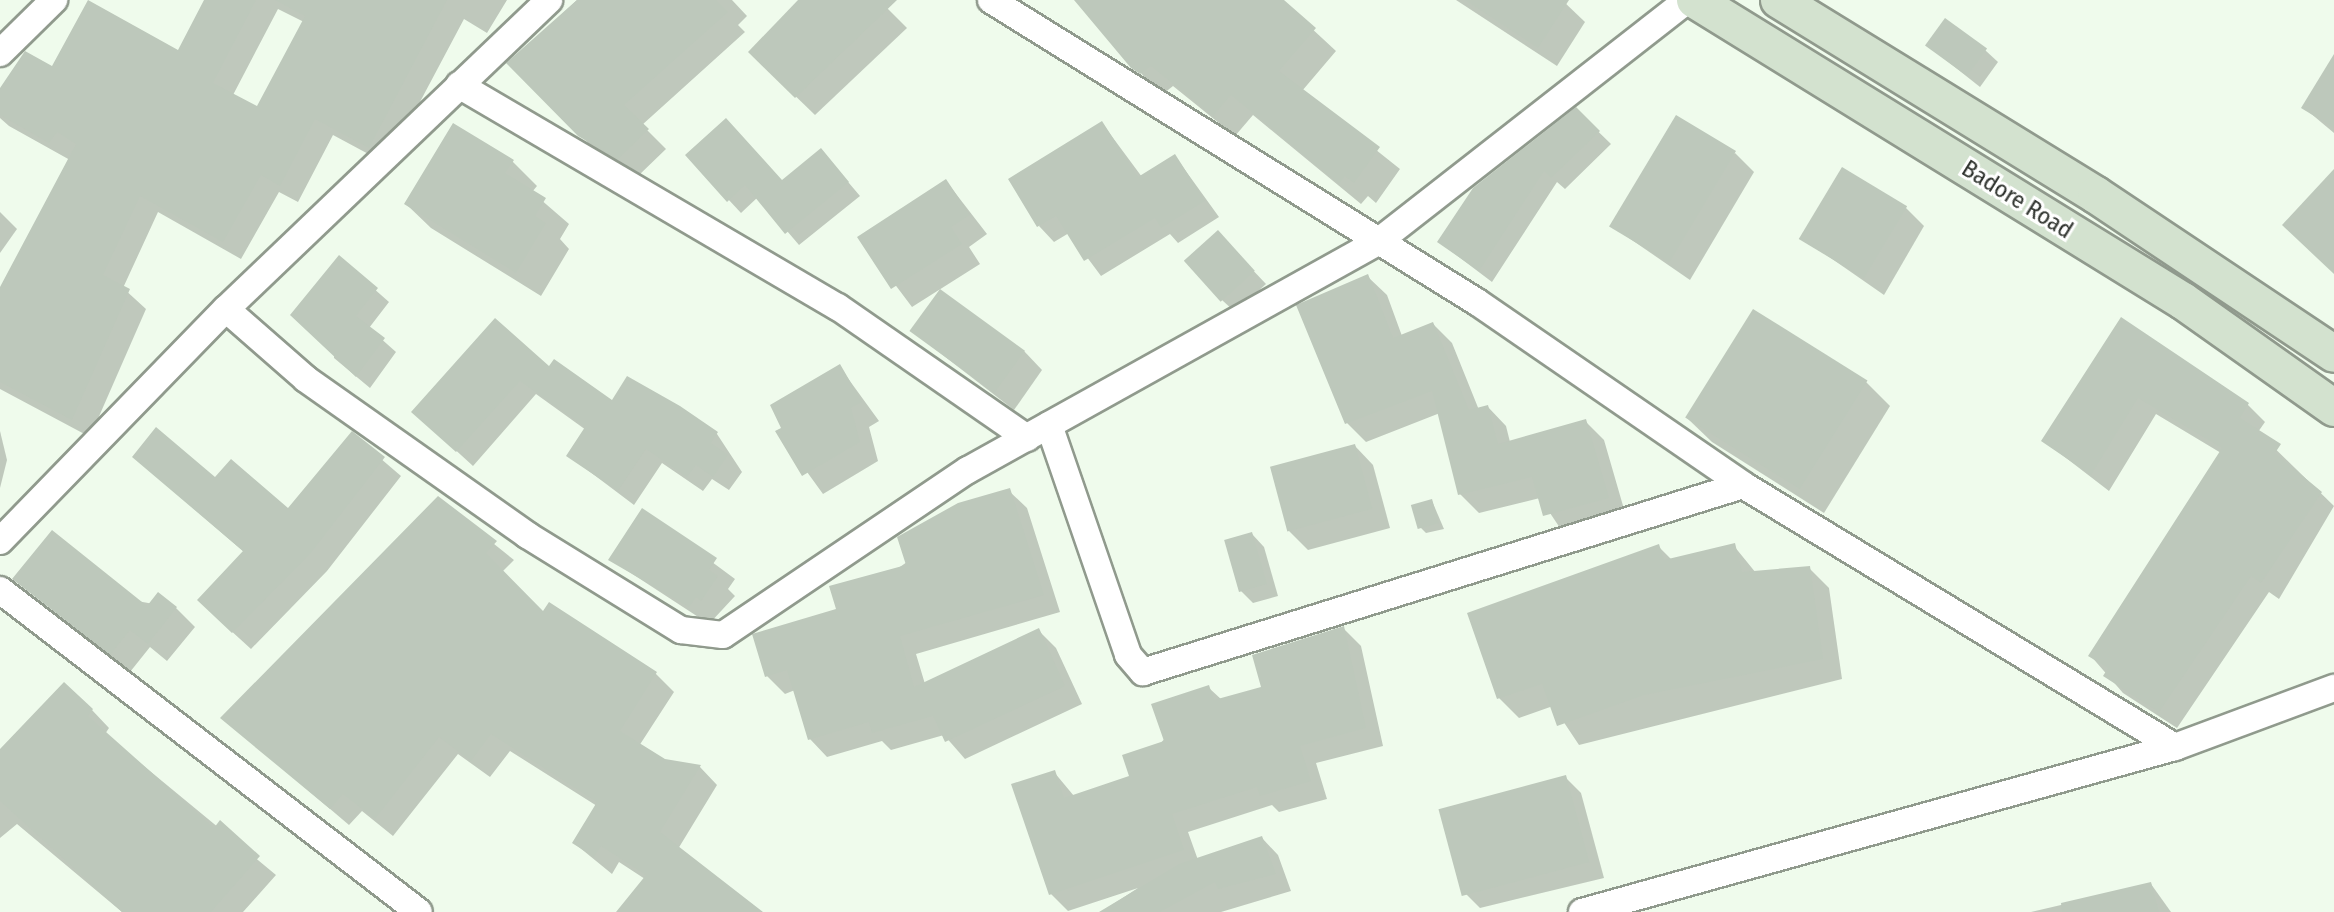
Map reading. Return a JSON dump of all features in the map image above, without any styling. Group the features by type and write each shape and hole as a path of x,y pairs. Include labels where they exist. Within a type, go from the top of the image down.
{"main road":[{"name":"Badore Road","path":"1695,0 2183,301 2334,408"},
{"name":"Badore Road","path":"1779,0 2334,354"},
{"path":"1887,120 1913,83"}],"street":[{"path":"0,53 54,0"},
{"path":"0,541 226,309 549,0"},
{"path":"991,0 1379,241 1743,485 2175,747"},
{"path":"226,309 306,379 527,535 681,630 706,637 734,631 864,534 1038,432 1379,241 1687,0"},
{"path":"459,85 838,307 1038,432 1128,655 1143,672 1743,485"},
{"path":"0,590 419,912"},
{"path":"1582,912 2175,747 2334,688"}],"building":[{"path":"88,0 178,50 204,0 256,0 213,83 257,106 305,16 275,0 447,0 369,148 315,119 280,186 261,175 223,242 140,196 103,275 130,289 72,420 0,382 0,287 76,144 57,132 49,143 0,115 0,88 25,51 52,66"},
{"path":"577,0 716,0 728,12 624,105 649,129 618,159 578,136 506,63"},
{"path":"798,0 897,0 795,98 748,52"},
{"path":"1074,0 1284,0 1316,28 1279,71 1380,147 1354,183 1345,176 1339,184 1231,95 1213,116 1151,66 1140,74 1131,68"},
{"path":"1465,0 1569,0 1538,48"},
{"path":"1945,18 1987,49 1967,76 1925,46"},
{"path":"2334,54 2334,128 2301,108"},
{"path":"1576,107 1600,131 1551,178 1544,171 1479,271 1437,242 1473,188"},
{"path":"1676,115 1736,151 1669,262 1609,226"},
{"path":"726,118 782,180 821,148 849,182 785,234 745,185 727,202 685,155"},
{"path":"1102,121 1138,177 1175,154 1205,201 1161,228 1155,218 1084,261 1056,216 1037,227 1008,179"},
{"path":"453,123 514,160 505,173 546,198 535,216 546,223 516,273 404,204"},
{"path":"1842,167 1907,206 1864,278 1799,239"},
{"path":"2334,169 2334,274 2282,225"},
{"path":"946,179 970,215 951,227 962,244 891,289 857,237"},
{"path":"1218,230 1255,271 1221,302 1184,261"},
{"path":"339,255 378,288 356,316 385,338 356,377 290,315"},
{"path":"1368,274 1393,338 1433,322 1469,410 1488,405 1498,444 1586,419 1609,498 1543,516 1532,477 1458,495 1432,391 1345,424 1296,305"},
{"path":"940,289 1025,351 994,393 909,331"},
{"path":"1753,309 1867,381 1800,489 1685,418"},
{"path":"2121,317 2249,403 2240,418 2281,444 2275,453 2322,492 2261,583 2251,576 2159,712 2103,676 2108,668 2088,656 2222,448 2138,398 2091,475 2041,441"},
{"path":"495,318 549,366 554,359 612,400 627,376 680,406 718,432 711,443 728,455 713,477 696,465 687,477 646,449 618,491 566,456 585,427 520,381 456,452 411,412"},
{"path":"840,364 862,402 851,408 860,442 802,476 775,431 781,428 770,405"},
{"path":"156,427 215,477 231,459 288,508 352,431 385,457 310,554 232,633 197,600 243,551 132,457"},
{"path":"1355,444 1372,509 1287,531 1270,467"},
{"path":"1010,488 1044,595 900,636 914,687 1039,628 1065,686 945,742 933,716 872,733 869,722 808,740 787,670 765,677 752,634 836,609 829,586 906,565 897,537 958,503"},
{"path":"438,496 497,541 486,553 543,611 549,602 657,672 620,731 665,759 701,765 660,832 763,912 616,912 646,875 601,846 594,857 572,843 597,802 491,734 471,761 439,737 375,819 343,794 330,809 220,718"},
{"path":"1432,499 1439,523 1418,529 1411,505"},
{"path":"642,508 717,558 709,570 718,576 701,601 696,597 689,607 608,560"},
{"path":"52,530 147,606 158,592 177,607 148,644 130,630 110,655 12,579"},
{"path":"1252,532 1267,584 1239,592 1224,540"},
{"path":"1735,543 1742,572 1810,566 1823,659 1644,695 1557,726 1542,684 1497,699 1467,613 1659,544 1664,560"},
{"path":"1344,626 1366,728 1300,746 1311,781 1260,796 1257,787 1172,814 1184,850 1049,895 1011,784 1055,770 1064,798 1129,776 1122,755 1164,741 1151,704 1209,685 1214,700 1261,687 1252,655"},
{"path":"64,682 93,709 88,716 214,828 220,820 260,856 211,912 122,912 0,801 0,749"},
{"path":"1566,775 1589,862 1462,896 1438,809"},
{"path":"1262,836 1276,874 1218,889 1215,882 1160,912 1099,912 1179,864"},
{"path":"2151,882 2159,912 2062,912 2061,903"}]}
